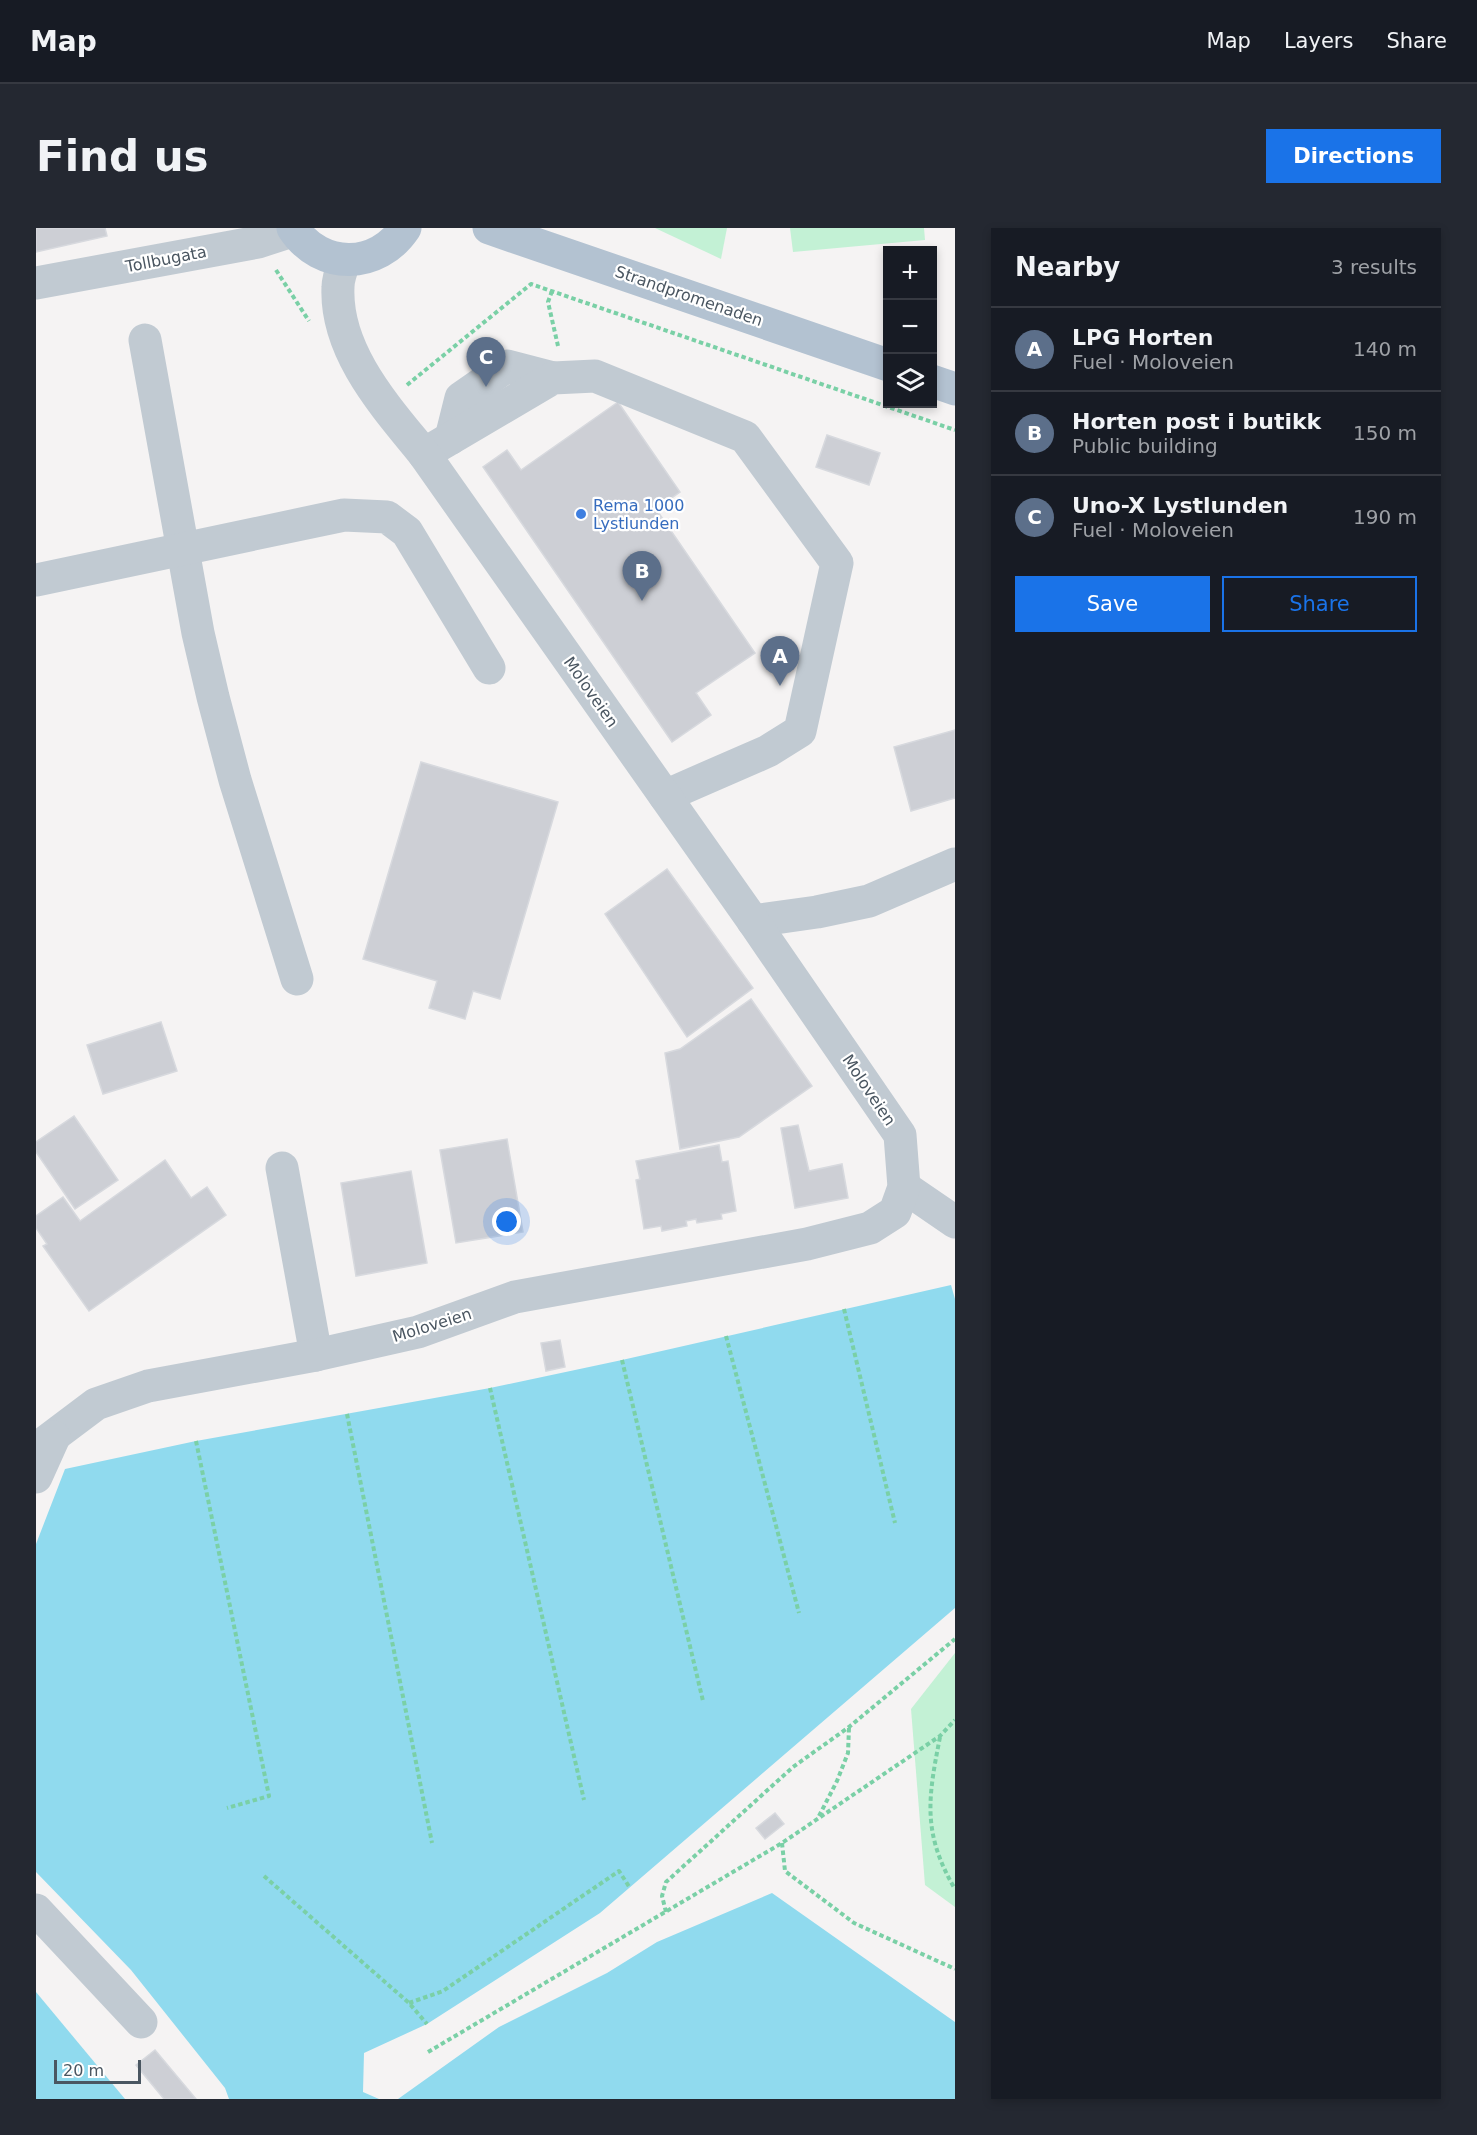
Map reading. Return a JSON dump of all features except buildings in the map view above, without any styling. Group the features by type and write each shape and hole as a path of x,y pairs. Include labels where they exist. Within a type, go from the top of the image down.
{"main road":[{"path":"294,229 308,245 325,255 345,260 364,258 382,251 398,239 405,228"},
{"name":"Strandpromenaden","path":"489,228 883,363"},
{"path":"937,382 955,389"}],"street":[{"name":"Tollbugata","path":"36,283 258,242 294,229"},
{"name":"Moloveien","path":"45,1443 96,1404 148,1386 316,1355 418,1332 515,1297 807,1244 870,1228 895,1212 904,1187 900,1135 665,796 445,441 383,404 352,354 340,318 338,286 345,260"},
{"path":"145,340 198,633 213,698 235,780 297,979"},
{"path":"445,441 461,398 507,366 553,380 595,376 745,437 837,564 800,731 768,750 665,796"},
{"path":"36,580 344,515 387,517 407,532 489,668"},
{"path":"753,921 817,912 869,901 955,864"},
{"path":"282,1168 316,1355"},
{"path":"904,1187 955,1222"},
{"path":"36,1477 45,1443"},
{"path":"36,1910 141,2022"}],"path":[{"path":"258,242 311,325"},
{"path":"383,404 531,284 955,430"},
{"path":"552,291 548,302 553,380"},
{"path":"844,1310 895,1523"},
{"path":"726,1336 799,1613"},
{"path":"622,1360 703,1701"},
{"path":"490,1388 584,1800"},
{"path":"347,1414 432,1843"},
{"path":"196,1441 269,1796 227,1808"},
{"path":"666,1911 662,1896 666,1882 793,1767 849,1727 955,1639"},
{"path":"428,2052 782,1843 940,1736 955,1720"},
{"path":"818,1818 848,1753 849,1727"},
{"path":"940,1736 930,1787 932,1833 942,1867 955,1889"},
{"path":"782,1843 784,1871 816,1896 854,1923 955,1970"},
{"path":"409,2003 443,1991 619,1871 630,1888"},
{"path":"264,1876 409,2003 427,2024"}],"green space":[{"path":"655,228 727,228 721,259"},
{"path":"790,228 924,228 925,240 793,252"},
{"path":"955,1653 955,1907 925,1885 911,1709"}],"water":[{"path":"951,1285 955,1299 955,1608 600,1913 427,2024 364,2053 363,2092 379,2099 229,2099 225,2088 131,1970 36,1872 36,1544 65,1469 196,1441 490,1388"},
{"path":"772,1893 955,2022 955,2099 398,2099 499,2027 607,1973 657,1942"},
{"path":"36,1992 125,2099 36,2099"}],"place":[{"name":"Uno-X Lystlunden","path":"486,387"},
{"name":"Rema 1000 Lystlunden","path":"581,514"},
{"name":"Horten post i butikk","path":"642,601"},
{"name":"LPG Horten","path":"780,686"}]}
